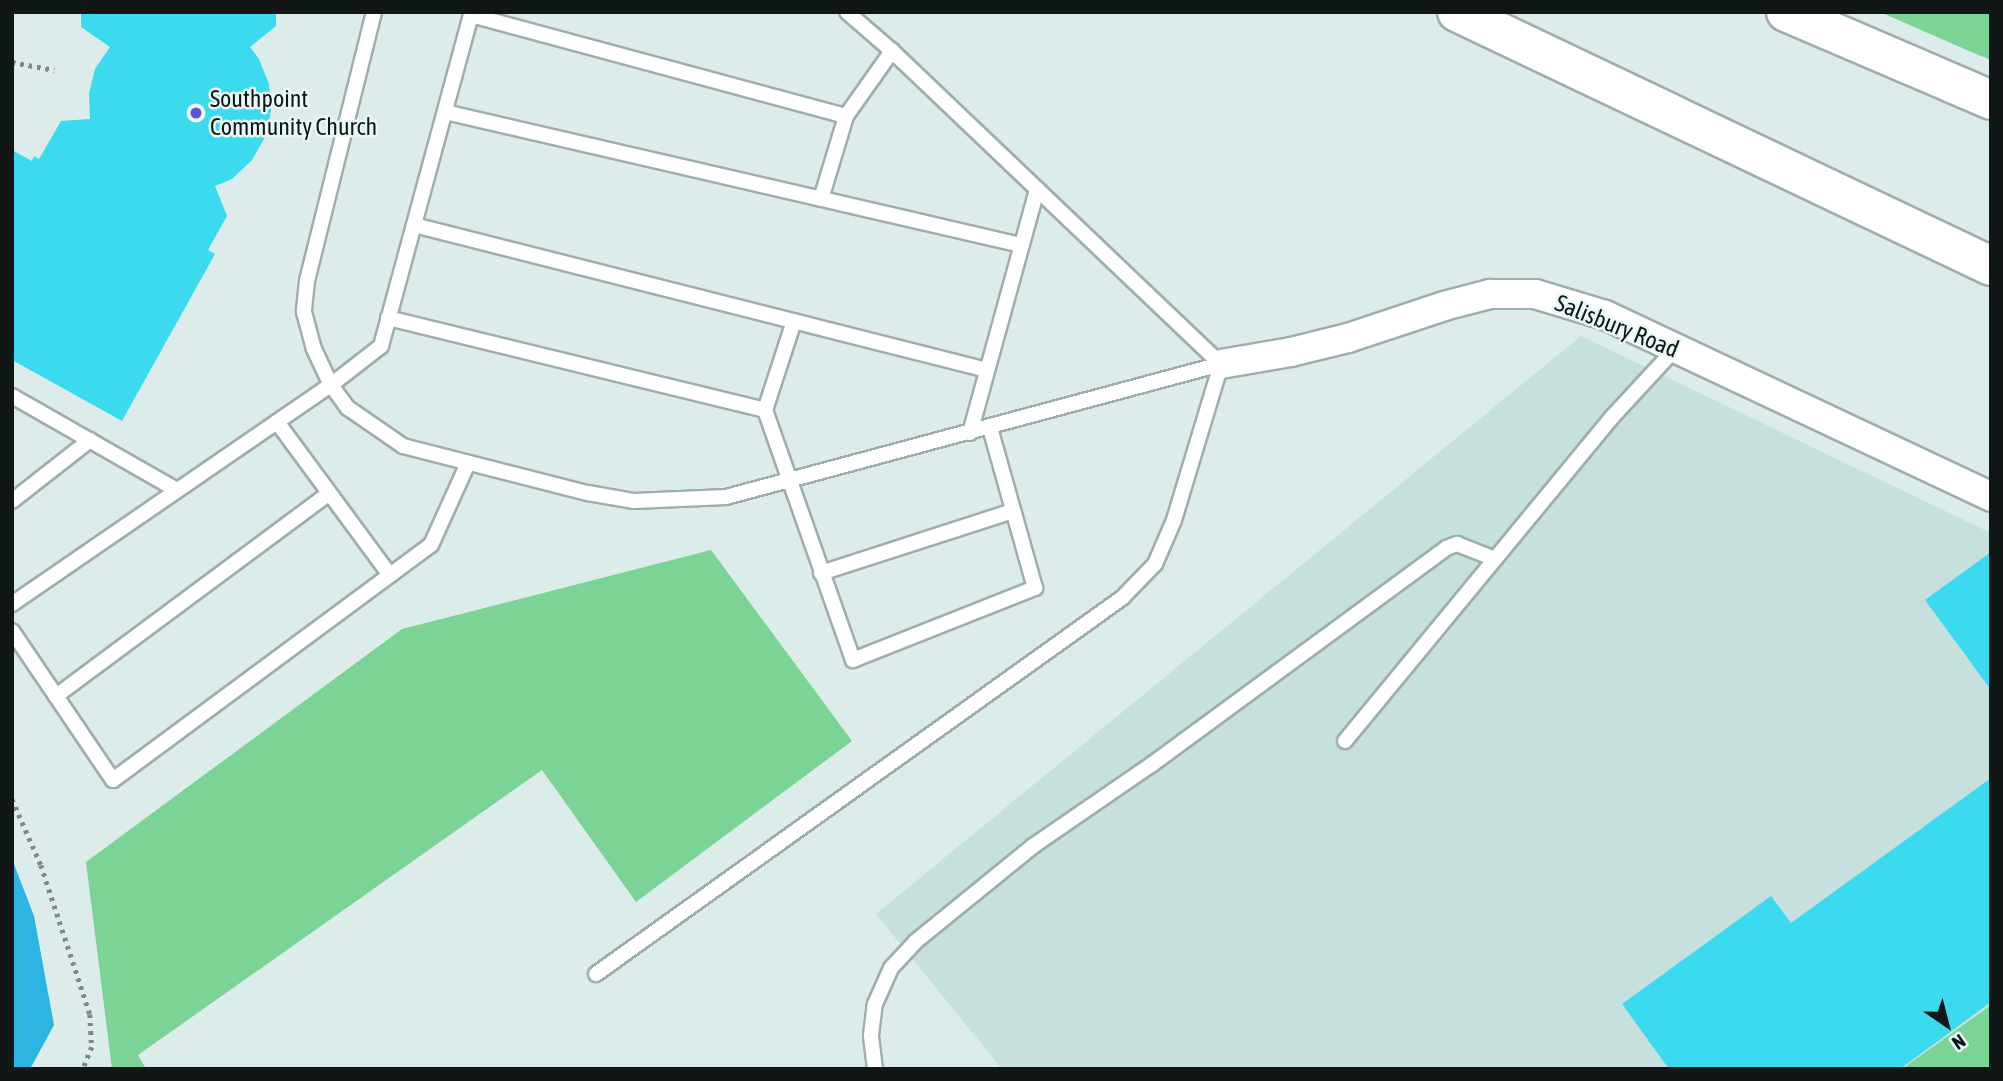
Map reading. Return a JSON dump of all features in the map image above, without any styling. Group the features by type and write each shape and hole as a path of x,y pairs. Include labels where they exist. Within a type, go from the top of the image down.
{"highway":[{"path":"1457,12 1991,265"},
{"path":"1786,12 1991,100"}],"street":[{"name":"Salisbury Road","path":"1221,364 1291,352 1348,338 1490,294 1535,294 1571,303 1675,349 1991,497"}],"lane":[{"path":"374,12 307,281 304,312 314,349 331,385 348,408 402,446 588,493 634,501 726,497 1221,364"},
{"path":"847,12 892,51 1221,364"},
{"path":"12,604 331,385 381,345 472,14 846,116"},
{"path":"821,199 846,116 892,51"},
{"path":"445,112 1021,245"},
{"path":"970,433 1037,189"},
{"path":"414,225 987,370"},
{"path":"388,318 765,410"},
{"path":"794,321 765,410 853,660 1035,588 990,428"},
{"path":"1345,741 1613,416 1675,349"},
{"path":"596,974 1122,598 1156,564 1174,520 1221,364"},
{"path":"12,396 177,490"},
{"path":"276,422 390,575"},
{"path":"12,501 89,440"},
{"path":"12,631 113,780 431,545 468,463"},
{"path":"56,696 329,493"},
{"path":"821,573 1013,511"},
{"path":"875,1069 871,1035 875,1004 891,968 915,942 1033,846 1151,765 1446,548 1457,544 1495,559"}],"path":[{"path":"12,62 54,70"},
{"path":"12,799 41,865 90,1014 92,1047 83,1069"}],"shaded area":[{"path":"1581,336 1991,533 1991,1005 1902,1069 1002,1069 876,914"}],"green space":[{"path":"1880,12 1991,12 1991,60 1969,51"},
{"path":"711,550 852,741 636,902 542,770 138,1055 146,1069 112,1069 86,862 402,629"},
{"path":"1991,1005 1991,1069 1902,1069"}],"water":[{"path":"12,859 34,916 54,1025 30,1069 12,1069"}],"building":[{"path":"81,12 276,12 276,26 250,47 259,59 269,84 271,111 265,137 252,160 232,179 215,186 227,216 208,250 215,254 122,421 12,360 12,150 32,161 34,156 39,159 61,121 90,119 89,93 95,69 110,47 81,27"},
{"path":"1991,552 1991,690 1925,600"},
{"path":"1991,778 1991,1002 1900,1069 1669,1069 1622,1004 1771,896 1791,923"}],"place":[{"name":"Southpoint Community Church","path":"196,113"}]}
